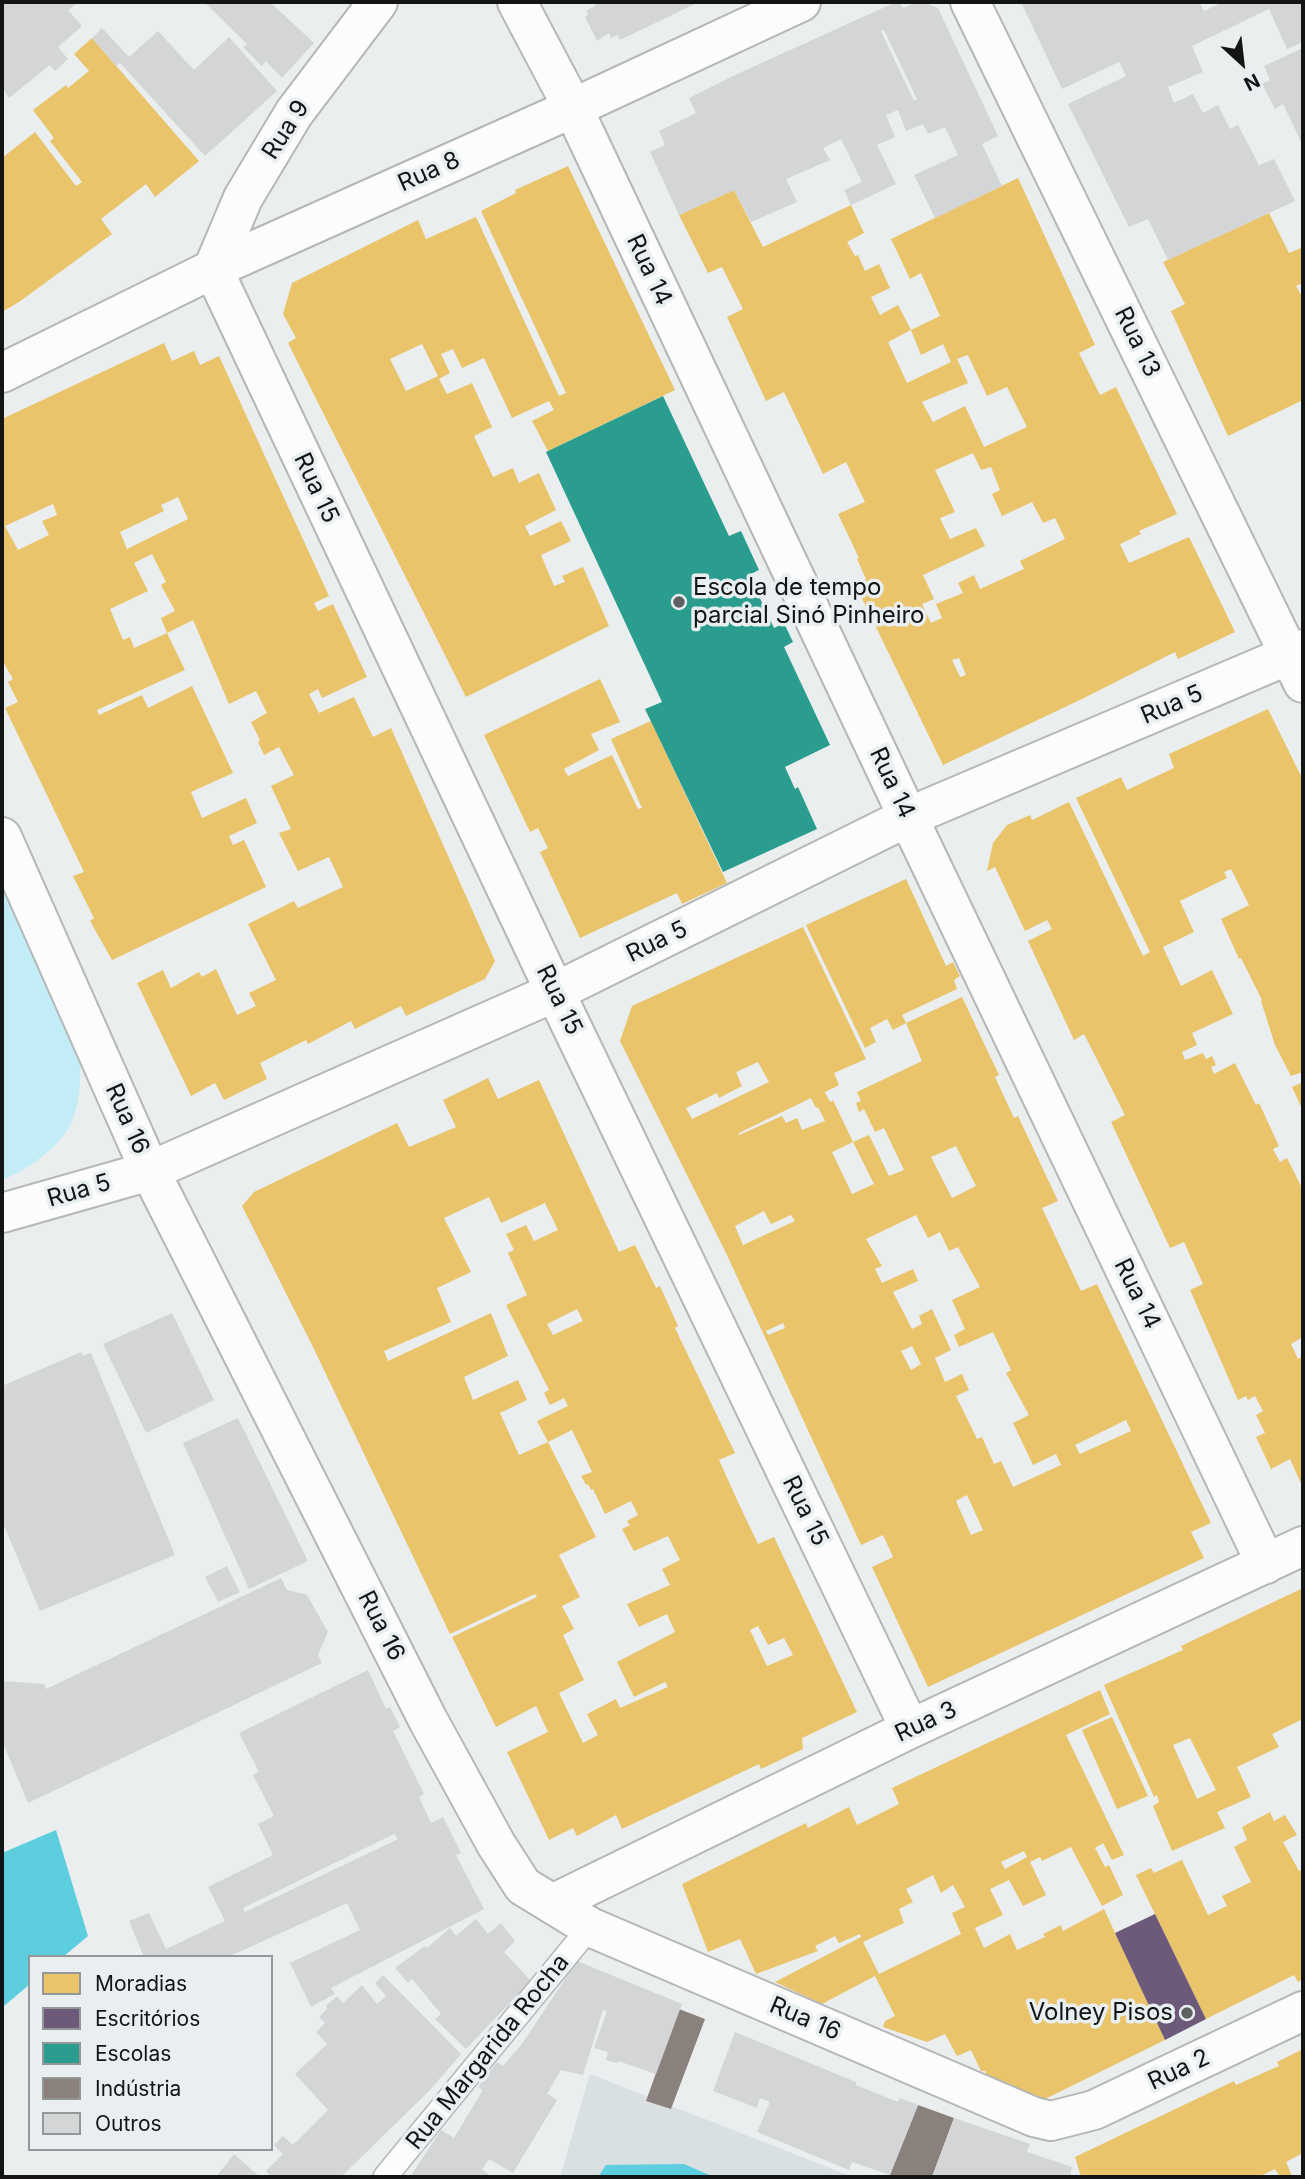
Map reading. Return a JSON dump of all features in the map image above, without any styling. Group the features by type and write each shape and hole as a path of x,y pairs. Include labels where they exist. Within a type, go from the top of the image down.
{"street":[{"name":"Rua 14","path":"517,2 573,108 908,817 1266,1564"},
{"name":"Rua 8","path":"2,373 213,269 573,108 801,2"},
{"name":"Rua 13","path":"970,2 1299,662"},
{"name":"Rua 9","path":"213,269 243,198 366,6"},
{"name":"Rua 15","path":"213,269 555,992 910,1730"},
{"name":"Rua 5","path":"2,1213 150,1171 555,992 908,817 1299,662"},
{"name":"Rua 16","path":"2,837 150,1171 422,1708 496,1844 523,1886 590,1927 1034,2117 1051,2121"},
{"name":"Rua 3","path":"552,1904 910,1730 1303,1546"},
{"name":"Rua 2","path":"1051,2121 1094,2110 1303,2011"}],"lane":[{"name":"Rua Margarida Rocha","path":"385,2177 590,1927"}],"shaded area":[{"path":"2,880 80,1054 80,1090 70,1125 58,1142 40,1158 2,1180"},
{"path":"590,2074 853,2177 560,2177"}],"water":[{"path":"56,1830 88,1936 65,1955 28,1955 28,1986 4,2006 2,2016 2,1853"},
{"path":"684,2164 714,2177 598,2177 606,2165"}],"building: Moradias":[{"path":"92,38 199,161 155,197 146,184 101,219 112,234 2,312 2,158 35,132 76,186 82,182 50,141 54,138 33,110 89,71 74,54"},
{"path":"568,166 675,390 548,451 532,421 554,410 549,401 512,418 484,358 462,368 453,349 441,354 450,373 439,379 447,394 472,383 492,427 474,436 493,477 513,468 519,483 539,473 556,510 525,526 530,536 561,521 571,541 541,555 554,586 565,582 562,576 583,567 609,626 466,697 288,343 296,338 283,314 292,283 418,220 426,239 476,217 559,396 566,393 481,211 516,193 515,190","holes":["422,344 438,376 406,391 390,359"]},
{"path":"1018,178 1095,345 1079,353 1100,395 1116,387 1177,514 1139,531 1141,534 1120,544 1129,563 1189,537 1235,632 1178,659 1175,652 943,765 855,584 866,579 838,514 865,502 846,462 823,474 784,392 766,401 727,317 743,309 722,267 708,273 679,215 734,190 763,247 851,205 864,233 847,242 855,256 858,255 865,271 879,264 890,288 871,297 880,315 898,305 911,330 940,316 921,273 910,279 891,239","holes":["911,330 921,355 943,344 951,362 907,383 888,342","968,355 987,396 1007,387 1027,427 984,447 965,406 933,422 922,402 968,383 957,359","973,453 981,470 991,467 1000,490 992,494 1002,516 1032,502 1043,523 1055,518 1065,539 1020,561 1024,569 980,589 974,575 958,583 963,593 936,604 942,618 931,623 922,604 934,599 923,575 985,546 976,528 950,539 940,518 955,512 935,470","959,658 966,675 960,677 952,660"]},
{"path":"1269,213 1289,253 1303,247 1303,283 1296,286 1303,298 1303,400 1228,436 1171,311 1185,304 1163,262"},
{"path":"164,343 172,361 194,351 200,365 219,356 329,596 314,603 318,611 333,604 367,677 322,698 318,689 309,694 319,713 354,697 373,737 391,728 495,961 485,979 406,1016 401,1006 355,1029 351,1021 308,1044 306,1040 260,1063 267,1079 224,1100 215,1083 191,1096 137,983 163,970 171,988 199,972 202,977 216,969 237,1015 256,1006 249,993 276,980 248,924 294,901 298,908 343,887 329,857 298,871 279,833 291,829 271,786 294,775 279,747 264,755 258,742 260,740 251,722 267,713 256,691 229,704 193,620 167,633 185,670 97,710 99,715 142,695 148,708 192,686 233,773 191,792 202,818 246,798 257,823 229,836 233,845 244,840 266,887 112,960 90,921 94,918 73,876 84,872 5,708 18,702 8,682 13,679 2,660 2,419","holes":["178,497 188,519 127,549 120,532 164,511 161,505","53,504 57,515 42,521 49,535 18,550 5,526","152,554 166,582 161,585 175,611 161,618 167,633 134,648 130,637 123,640 110,609 148,591 134,563"]},
{"path":"600,679 620,722 591,734 599,750 564,769 568,776 612,755 638,809 642,808 611,739 651,721 727,883 682,904 677,893 580,938 540,852 548,848 538,828 530,832 484,735"},
{"path":"1268,709 1303,780 1303,1072 1291,1076 1275,1045 1262,1000 1221,919 1249,905 1231,869 1224,872 1227,878 1180,901 1194,932 1163,947 1181,986 1212,970 1233,1014 1192,1033 1197,1045 1182,1052 1185,1060 1203,1053 1206,1059 1212,1056 1216,1065 1211,1067 1214,1074 1235,1063 1256,1105 1259,1103 1279,1146 1273,1149 1280,1162 1287,1158 1303,1190 1303,1337 1291,1344 1298,1359 1303,1356 1303,1488 1290,1459 1271,1469 1256,1437 1265,1433 1256,1415 1263,1411 1255,1396 1248,1400 1246,1396 1238,1400 1190,1290 1203,1284 1184,1242 1170,1248 1111,1122 1125,1115 1084,1034 1074,1040 1028,941 1052,929 1047,920 1025,931 995,867 987,871 993,843 1007,825 1030,815 1032,820 1069,802 1143,956 1150,952 1076,798 1121,777 1127,790 1174,768 1169,754"},
{"path":"906,879 946,966 953,962 960,976 954,980 957,989 902,1015 906,1023 893,1030 887,1019 870,1028 876,1042 865,1048 806,925"},
{"path":"803,927 866,1059 834,1073 839,1085 825,1092 830,1102 833,1100 853,1142 869,1135 889,1176 904,1170 884,1128 875,1132 864,1109 859,1112 856,1103 861,1101 857,1092 922,1061 906,1023 962,997 999,1075 995,1077 1014,1118 1018,1116 1058,1201 1042,1208 1081,1291 1097,1284 1211,1523 1191,1532 1204,1558 928,1687 872,1567 893,1557 883,1535 861,1545 726,1253 620,1041 632,1006","holes":["758,1062 769,1082 692,1119 686,1108 717,1093 719,1098 742,1086 736,1072","811,1098 825,1121 802,1130 797,1118 786,1123 782,1116 739,1135","853,1142 874,1184 852,1194 832,1152","956,1146 976,1186 952,1198 931,1157","764,1211 771,1224 791,1215 795,1221 743,1245 735,1226","916,1215 928,1238 940,1232 949,1251 958,1247 980,1287 952,1300 965,1329 954,1335 959,1347 993,1332 1011,1370 1006,1373 1029,1415 1013,1423 1033,1465 1056,1454 1061,1465 1013,1487 1001,1461 994,1464 982,1437 977,1439 956,1396 969,1390 962,1374 945,1382 935,1358 951,1350 932,1309 919,1316 922,1324 912,1329 893,1292 918,1281 913,1269 882,1283 875,1269 882,1266 866,1239","783,1323 785,1328 768,1335 766,1331","912,1346 921,1364 911,1370 901,1351","1126,1420 1131,1431 1080,1454 1075,1445","967,1495 983,1530 971,1535 956,1501"]},
{"path":"488,1078 498,1099 539,1080 619,1252 635,1245 656,1288 660,1286 678,1326 675,1328 735,1453 719,1460 738,1502 758,1544 774,1537 857,1712 802,1738 803,1749 761,1769 759,1764 622,1829 616,1815 577,1836 573,1828 549,1840 507,1752 548,1732 536,1706 496,1727 452,1637 537,1597 535,1594 450,1634 313,1347 242,1206 254,1192 397,1123 409,1147 456,1127 443,1100","holes":["489,1197 501,1223 545,1203 558,1230 534,1241 526,1225 506,1234 514,1250 508,1253 527,1295 506,1305 549,1390 544,1393 550,1405 564,1398 568,1406 537,1421 548,1442 519,1455 500,1413 527,1400 518,1380 473,1400 464,1377 508,1356 491,1313 388,1361 384,1351 451,1322 437,1288 471,1272 444,1218","577,1309 583,1321 553,1335 547,1324","572,1430 592,1472 581,1476 586,1485 593,1489 605,1514 631,1501 638,1515 627,1521 630,1525 622,1529 634,1551 668,1536 680,1560 662,1569 670,1585 627,1604 639,1627 667,1614 675,1632 617,1662 634,1697 665,1682 668,1687 620,1708 616,1699 587,1714 598,1735 583,1743 559,1693 584,1680 563,1635 574,1629 562,1606 580,1597 559,1555 596,1537 548,1442","758,1626 768,1645 784,1638 793,1655 767,1666 750,1630"]},
{"path":"1303,1082 1303,1111 1292,1087"},
{"path":"1303,1588 1303,1719 1272,1734 1279,1747 1237,1767 1251,1797 1217,1812 1225,1828 1172,1851 1153,1806 1159,1802 1157,1795 1154,1797 1104,1685 1183,1650 1181,1646","holes":["1190,1738 1216,1790 1197,1799 1173,1745"]},
{"path":"1100,1690 1110,1714 1066,1735 1124,1855 1112,1860 1103,1843 1095,1848 1105,1867 1109,1865 1123,1895 1102,1906 1071,1847 1042,1861 1040,1857 1030,1862 1046,1895 1023,1906 1009,1880 990,1889 1003,1915 975,1928 984,1948 1010,1934 1017,1950 1045,1937 1043,1934 1061,1925 1063,1931 1104,1909 1165,2040 1043,2100 981,2071 971,2050 957,2056 945,2034 927,2042 883,2027 885,2021 895,2016 875,1976 822,2004 775,1982 861,1937 860,1934 839,1943 835,1936 815,1946 818,1951 756,1974 740,1939 708,1952 682,1884 806,1823 808,1828 849,1807 857,1825 899,1804 892,1788","holes":["1024,1851 1027,1857 1005,1869 1001,1862","933,1875 941,1893 953,1885 965,1907 952,1913 961,1934 879,1974 863,1942 904,1923 899,1909 913,1902 906,1889"]},
{"path":"1112,1717 1148,1796 1117,1809 1082,1730"},
{"path":"1270,1812 1274,1821 1285,1815 1297,1835 1283,1842 1299,1871 1303,1869 1303,1979 1298,1982 1294,1975 1206,2019 1136,1875 1151,1868 1154,1873 1182,1860 1208,1915 1227,1906 1222,1896 1251,1882 1234,1847 1247,1840 1242,1827"},
{"path":"1303,2049 1303,2153 1286,2162 1292,2176 1280,2177 1275,2169 1258,2177 1081,2177 1075,2157 1234,2081 1236,2085 1279,2066 1277,2062"}],"building: Escritórios":[{"path":"1155,1914 1206,2019 1165,2040 1115,1933"}],"building: Escolas":[{"path":"663,396 729,536 741,531 759,570 749,575 774,628 784,623 793,642 784,647 830,745 785,767 795,789 798,787 817,829 723,872 645,709 662,702 546,452"}],"building: Indústria":[{"path":"679,2009 705,2019 671,2109 646,2101"},
{"path":"918,2105 954,2118 932,2177 889,2177"}],"building: Outros":[{"path":"2,2 79,2 68,10 82,26 58,47 68,59 55,71 50,65 9,98 2,87"},
{"path":"204,2 270,2 314,43 282,78 266,61 262,66 243,47 247,44"},
{"path":"594,2 699,2 620,40 617,35 611,38 609,33 597,41 585,17 588,15 587,10 596,6"},
{"path":"896,2 900,2 903,8 923,2 938,8 998,136 982,144 1002,186 935,218 914,175 958,155 945,127 928,134 923,124 906,131 898,110 886,115 895,137 877,145 896,184 851,205 844,190 862,182 841,139 823,148 830,160 786,179 797,202 751,222 734,190 679,215 650,152 665,145 659,131 696,113 689,98","holes":["884,30 917,99 914,101 881,31"]},
{"path":"1021,2 1199,2 1204,11 1223,2 1303,2 1303,42 1287,49 1269,9 1192,46 1203,72 1168,87 1174,103 1193,94 1203,113 1218,105 1230,129 1238,125 1259,165 1274,159 1295,201 1168,260 1148,219 1129,227 1068,104 1126,76 1119,62 1062,89"},
{"path":"102,28 129,57 158,31 194,70 229,37 277,91 205,156 120,63 116,66 92,38"},
{"path":"1303,48 1303,146 1283,104 1275,109 1262,84 1270,80 1264,66"},
{"path":"172,1313 214,1400 146,1433 103,1344"},
{"path":"81,1352 83,1356 91,1353 175,1555 40,1611 2,1521 2,1386"},
{"path":"238,1418 308,1561 249,1589 183,1443"},
{"path":"227,1566 240,1592 218,1602 205,1577"},
{"path":"281,1578 287,1590 307,1595 328,1632 318,1655 322,1663 28,1803 2,1741 2,1681 44,1684 46,1689"},
{"path":"368,1670 386,1709 390,1707 400,1727 393,1731 424,1794 419,1797 431,1823 443,1817 461,1853 456,1855 484,1909 331,1988 335,1994 311,2007 290,1963 360,1930 347,1903 232,1955 143,1955 129,1921 149,1913 166,1949 225,1921 208,1887 273,1855 258,1824 274,1816 253,1775 259,1772 239,1733","holes":["394,1834 398,1839 245,1912 243,1908"]},
{"path":"476,1919 488,1934 501,1923 515,1941 504,1952 531,1981 466,2049 435,2019 441,2014 412,1979 408,1983 395,1968 425,1946 427,1948 450,1928 456,1936"},
{"path":"577,1961 682,2004 656,2074 618,2061 606,2060 608,2052 594,2048 607,2011 603,2010 583,2075 561,2070 547,2094 557,2100 513,2173 489,2159 482,2170 493,2177 410,2177 441,2130 454,2138 483,2090 478,2087 497,2062 503,2066 522,2044"},
{"path":"383,1975 461,2054 430,2090 341,2177 272,2177 266,2171 283,2154 274,2145 283,2136 293,2145 328,2110 295,2074 327,2044 316,2032 325,2023 319,2017 337,1996 343,2003 362,1985 377,2004 386,1996 375,1983"},
{"path":"735,2032 898,2102 900,2098 918,2105 890,2175 852,2162 849,2170 757,2132 770,2102 760,2098 757,2108 713,2091"},
{"path":"954,2118 1030,2144 1027,2152 1072,2167 1070,2177 932,2177"},
{"path":"234,2154 260,2177 216,2177"}],"place":[{"name":"Escola de tempo parcial Sinó Pinheiro","path":"679,602"},
{"name":"Volney Pisos","path":"1187,2013"}]}
